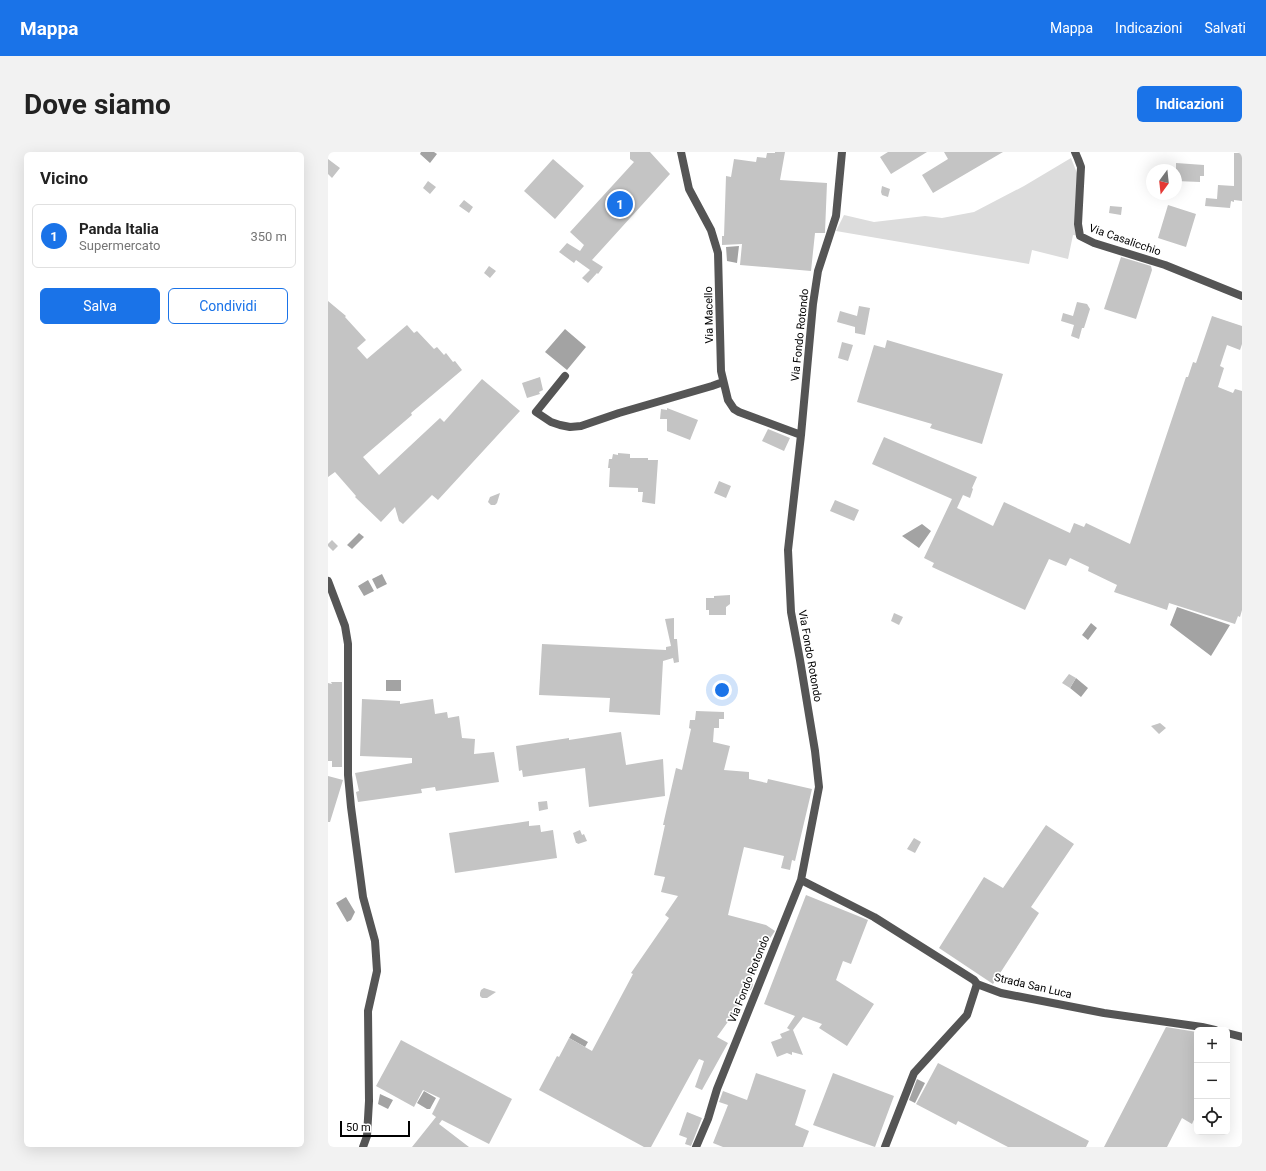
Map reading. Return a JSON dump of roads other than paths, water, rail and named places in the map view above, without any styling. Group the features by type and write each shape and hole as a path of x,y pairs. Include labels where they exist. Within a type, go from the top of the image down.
{"street":[{"name":"Via Macello","path":"681,152 689,189 711,230 718,253 721,371 728,400 736,411 801,435"},
{"name":"Via Fondo Rotondo","path":"696,1147 708,1119 717,1089 801,880 819,787 815,751 791,612 788,550 801,435 813,304 818,271 836,216 842,152"},
{"name":"Via Casalicchio","path":"1074,152 1081,167 1078,224 1080,236 1094,243 1165,265 1242,296"},
{"path":"565,376 536,412 551,422 570,427 582,426 619,413 723,382"},
{"path":"328,581 345,626 348,644 349,788 363,897 375,942 377,971 368,1011 369,1101 367,1136 363,1147"},
{"name":"Strada San Luca","path":"801,880 874,917 974,980 977,984 1001,993 1097,1012 1205,1027"},
{"path":"886,1147 914,1073 968,1015 977,984"},
{"path":"1230,1034 1242,1037"}],"place":[{"name":"Panda Italia","path":"620,204"}]}
